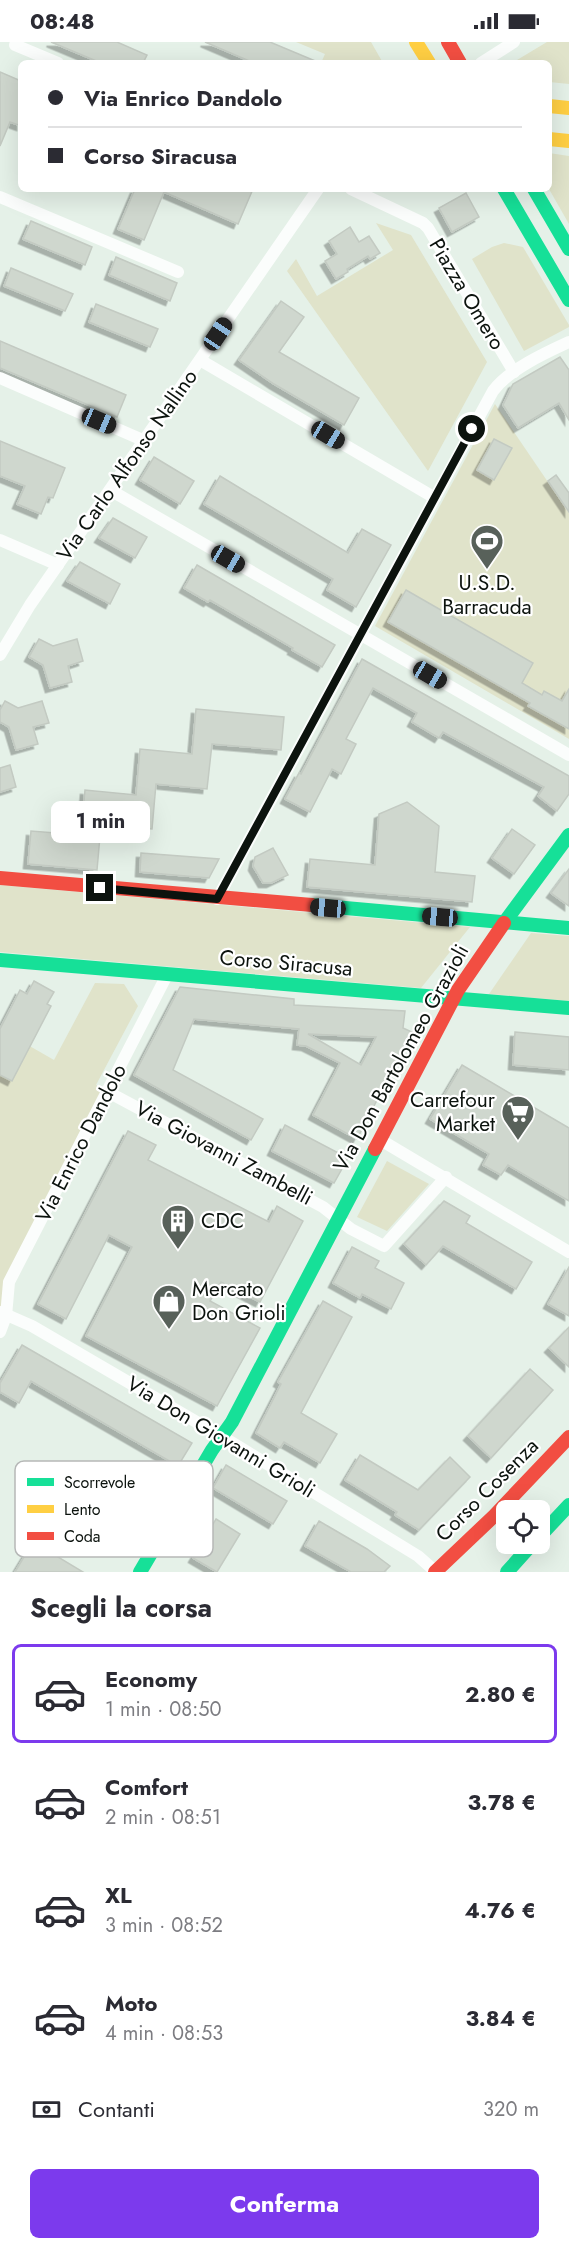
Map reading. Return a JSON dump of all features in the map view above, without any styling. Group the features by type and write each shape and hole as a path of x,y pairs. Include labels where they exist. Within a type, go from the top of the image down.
{"street":[{"path":"416,42 427,60"},
{"path":"448,42 458,60"},
{"path":"487,60 514,42"},
{"path":"15,45 51,60"},
{"path":"552,106 569,108"},
{"path":"552,139 569,141"},
{"name":"Via Carlo Alfonso Nallino","path":"0,654 30,605 316,192"},
{"name":"Piazza Omero","path":"357,192 423,223 428,228 514,372"},
{"path":"506,192 569,300"},
{"path":"536,192 569,249"},
{"path":"0,198 178,272"},
{"path":"217,899 493,391 498,384 514,372 569,342"},
{"path":"200,360 435,498"},
{"path":"0,378 145,441"},
{"path":"110,490 569,755"},
{"path":"0,540 58,565"},
{"name":"Via Don Bartolomeo Grazioli","path":"207,1461 232,1422 467,974 569,835"},
{"path":"0,878 217,899 569,928"},
{"name":"Corso Siracusa","path":"0,960 569,1008"},
{"name":"Via Enrico Dandolo","path":"0,1332 9,1282 168,974"},
{"name":"Via Giovanni Zambelli","path":"108,1092 324,1207 339,1218"},
{"path":"379,1139 569,1252"},
{"path":"339,1218 351,1229 384,1246 446,1177"},
{"name":"Via Don Giovanni Grioli","path":"3,1314 32,1326 222,1437 418,1556 436,1572"},
{"name":"Corso Cosenza","path":"436,1572 494,1516 569,1437"},
{"path":"550,1525 569,1505"},
{"path":"507,1572 523,1554"},
{"name":"Via Don Bartolomeo Grazioli","path":"140,1572 149,1557"}],"green space":[{"path":"296,42 371,42 381,60 322,60 325,54"},
{"path":"547,42 569,42 569,84 552,82 552,60 517,60"},
{"path":"552,153 569,156 569,224 551,192"},
{"path":"376,223 411,235 487,362 428,471 287,271 296,259 317,296 393,250"},
{"path":"504,243 523,247 569,325 524,351 472,259"},
{"name":"U.S.D. Barracuda","path":"495,404 569,513 569,739 375,626"},
{"path":"0,885 470,927 421,988 0,952"},
{"path":"531,933 569,936 569,1001 489,994"},
{"path":"95,983 124,984 138,1006 96,1085 108,1092 0,1312 0,1029 54,1060"},
{"path":"387,1161 429,1184 387,1231 357,1217"}],"building":[{"path":"51,42 117,42 147,55 144,60 94,60"},
{"path":"205,42 270,42 313,60 247,60"},
{"path":"0,72 18,80 18,125 10,122 0,146"},
{"path":"134,192 164,192 144,240 118,229"},
{"path":"164,192 252,192 238,224"},
{"path":"466,193 479,217 452,232 439,208"},
{"path":"31,221 92,247 85,265 23,239"},
{"path":"350,227 359,242 369,236 380,253 370,259 368,256 336,279 325,261 337,254 329,241"},
{"path":"116,257 177,283 170,301 109,275"},
{"path":"11,268 73,294 65,311 4,286"},
{"path":"281,301 304,317 279,352 359,398 344,425 274,384 239,360"},
{"path":"96,304 158,329 150,347 89,322"},
{"path":"0,341 126,395 117,417 0,368"},
{"path":"560,357 569,370 569,420 559,403 518,428 503,405 513,384"},
{"path":"494,439 512,448 494,480 477,470"},
{"path":"0,441 65,468 53,498 48,497 41,514 17,504 25,486 0,476"},
{"path":"154,457 194,481 180,504 140,480"},
{"path":"556,475 569,493 569,512 548,481"},
{"path":"220,476 348,553 362,529 391,545 356,607 327,590 333,579 204,504"},
{"path":"113,518 147,537 135,558 99,538"},
{"path":"80,562 120,584 110,604 67,581"},
{"path":"197,565 335,645 322,667 210,600 208,602 184,588"},
{"path":"406,590 533,663 522,683 542,695 544,691 562,701 569,689 569,729 528,706 530,703 388,622"},
{"path":"39,639 53,646 77,639 83,661 68,666 72,682 50,688 43,665 29,657"},
{"path":"362,659 569,776 569,794 557,811 538,796 544,787 443,732 439,738 412,722 417,713 373,688 346,739 356,744 341,774 332,769 310,812 285,799 299,773 301,774"},
{"path":"5,701 18,708 42,701 49,723 33,727 38,744 16,750 9,727 0,722 0,710"},
{"path":"196,709 284,717 281,750 212,744 207,789 156,784 152,829 101,825 97,870 28,864 31,831 81,835 85,790 136,795 140,749 192,754"},
{"path":"10,765 16,787 0,792 0,768"},
{"path":"407,802 439,826 435,872 475,876 472,902 307,887 310,859 375,865 379,814"},
{"path":"512,829 535,845 514,874 492,858"},
{"path":"273,848 288,875 271,883 263,883 253,866 255,857"},
{"path":"141,853 219,859 209,878 140,872"},
{"path":"569,869 569,906 551,893"},
{"path":"34,981 54,992 47,1004 51,1006 12,1081 0,1075 0,1029 20,990 27,994"},
{"path":"180,987 294,999 294,1005 405,1011 403,1028 412,1032 357,1139 313,1115 340,1063 306,1046 297,1045 299,1029 194,1019 173,1070 263,1119 251,1140 134,1075","holes":["308,1034 376,1037 361,1065"]},
{"path":"515,1032 569,1037 569,1070 513,1065"},
{"name":"Carrefour Market","path":"462,1065 569,1128 569,1201 508,1165 501,1175 483,1165 489,1154 430,1119"},
{"path":"285,1125 348,1158 334,1183 272,1151"},
{"path":"128,1131 156,1145 148,1160 269,1222 277,1206 303,1221 260,1302 221,1282 210,1301 260,1328 217,1406 86,1336 132,1247 109,1235 66,1319 38,1304"},
{"path":"444,1201 470,1216 466,1223 532,1262 516,1289 443,1246 426,1265 404,1244"},
{"path":"352,1247 379,1261 375,1268 404,1283 391,1309 362,1294 360,1298 333,1283"},
{"path":"569,1267 569,1316 548,1304"},
{"path":"323,1301 352,1317 301,1413 337,1434 320,1463 284,1442 280,1448 256,1433 281,1384 278,1382"},
{"path":"569,1327 569,1367 549,1348"},
{"path":"22,1345 192,1443 181,1461 169,1461 31,1381 19,1403 0,1392 0,1383"},
{"path":"530,1369 553,1390 491,1458 468,1436"},
{"path":"360,1455 418,1490 450,1457 470,1477 419,1530 395,1515 397,1512 345,1480"},
{"path":"226,1465 287,1501 273,1524 213,1488"},
{"path":"216,1519 240,1534 217,1572 193,1558 213,1557 213,1524"},
{"path":"319,1521 367,1549 390,1566 384,1572 351,1572 305,1546"},
{"path":"24,1557 58,1557 83,1572 15,1572"}],"traffic: fast":[{"path":"506,192 569,300"},
{"path":"536,192 569,249"},
{"path":"504,923 569,835"},
{"path":"312,905 569,928"},
{"path":"0,960 569,1008"},
{"path":"206,1461 232,1422 375,1149"},
{"path":"550,1525 569,1505"},
{"path":"507,1572 523,1554"},
{"path":"140,1572 149,1557"}],"traffic: slow":[{"path":"416,42 427,60"},
{"path":"552,106 569,108"},
{"path":"552,139 569,141"}],"traffic: jam":[{"path":"448,42 458,60"},
{"path":"0,878 312,905"},
{"path":"375,1149 458,990 504,923"},
{"path":"435,1572 494,1516 569,1437"}],"place":[{"name":"U.S.D. Barracuda","path":"487,570"},
{"name":"Carrefour Market","path":"518,1141"},
{"name":"CDC","path":"178,1250"},
{"name":"Mercato Don Grioli","path":"169,1330"}],"route":[{"path":"100,888 217,899 472,429"}]}
